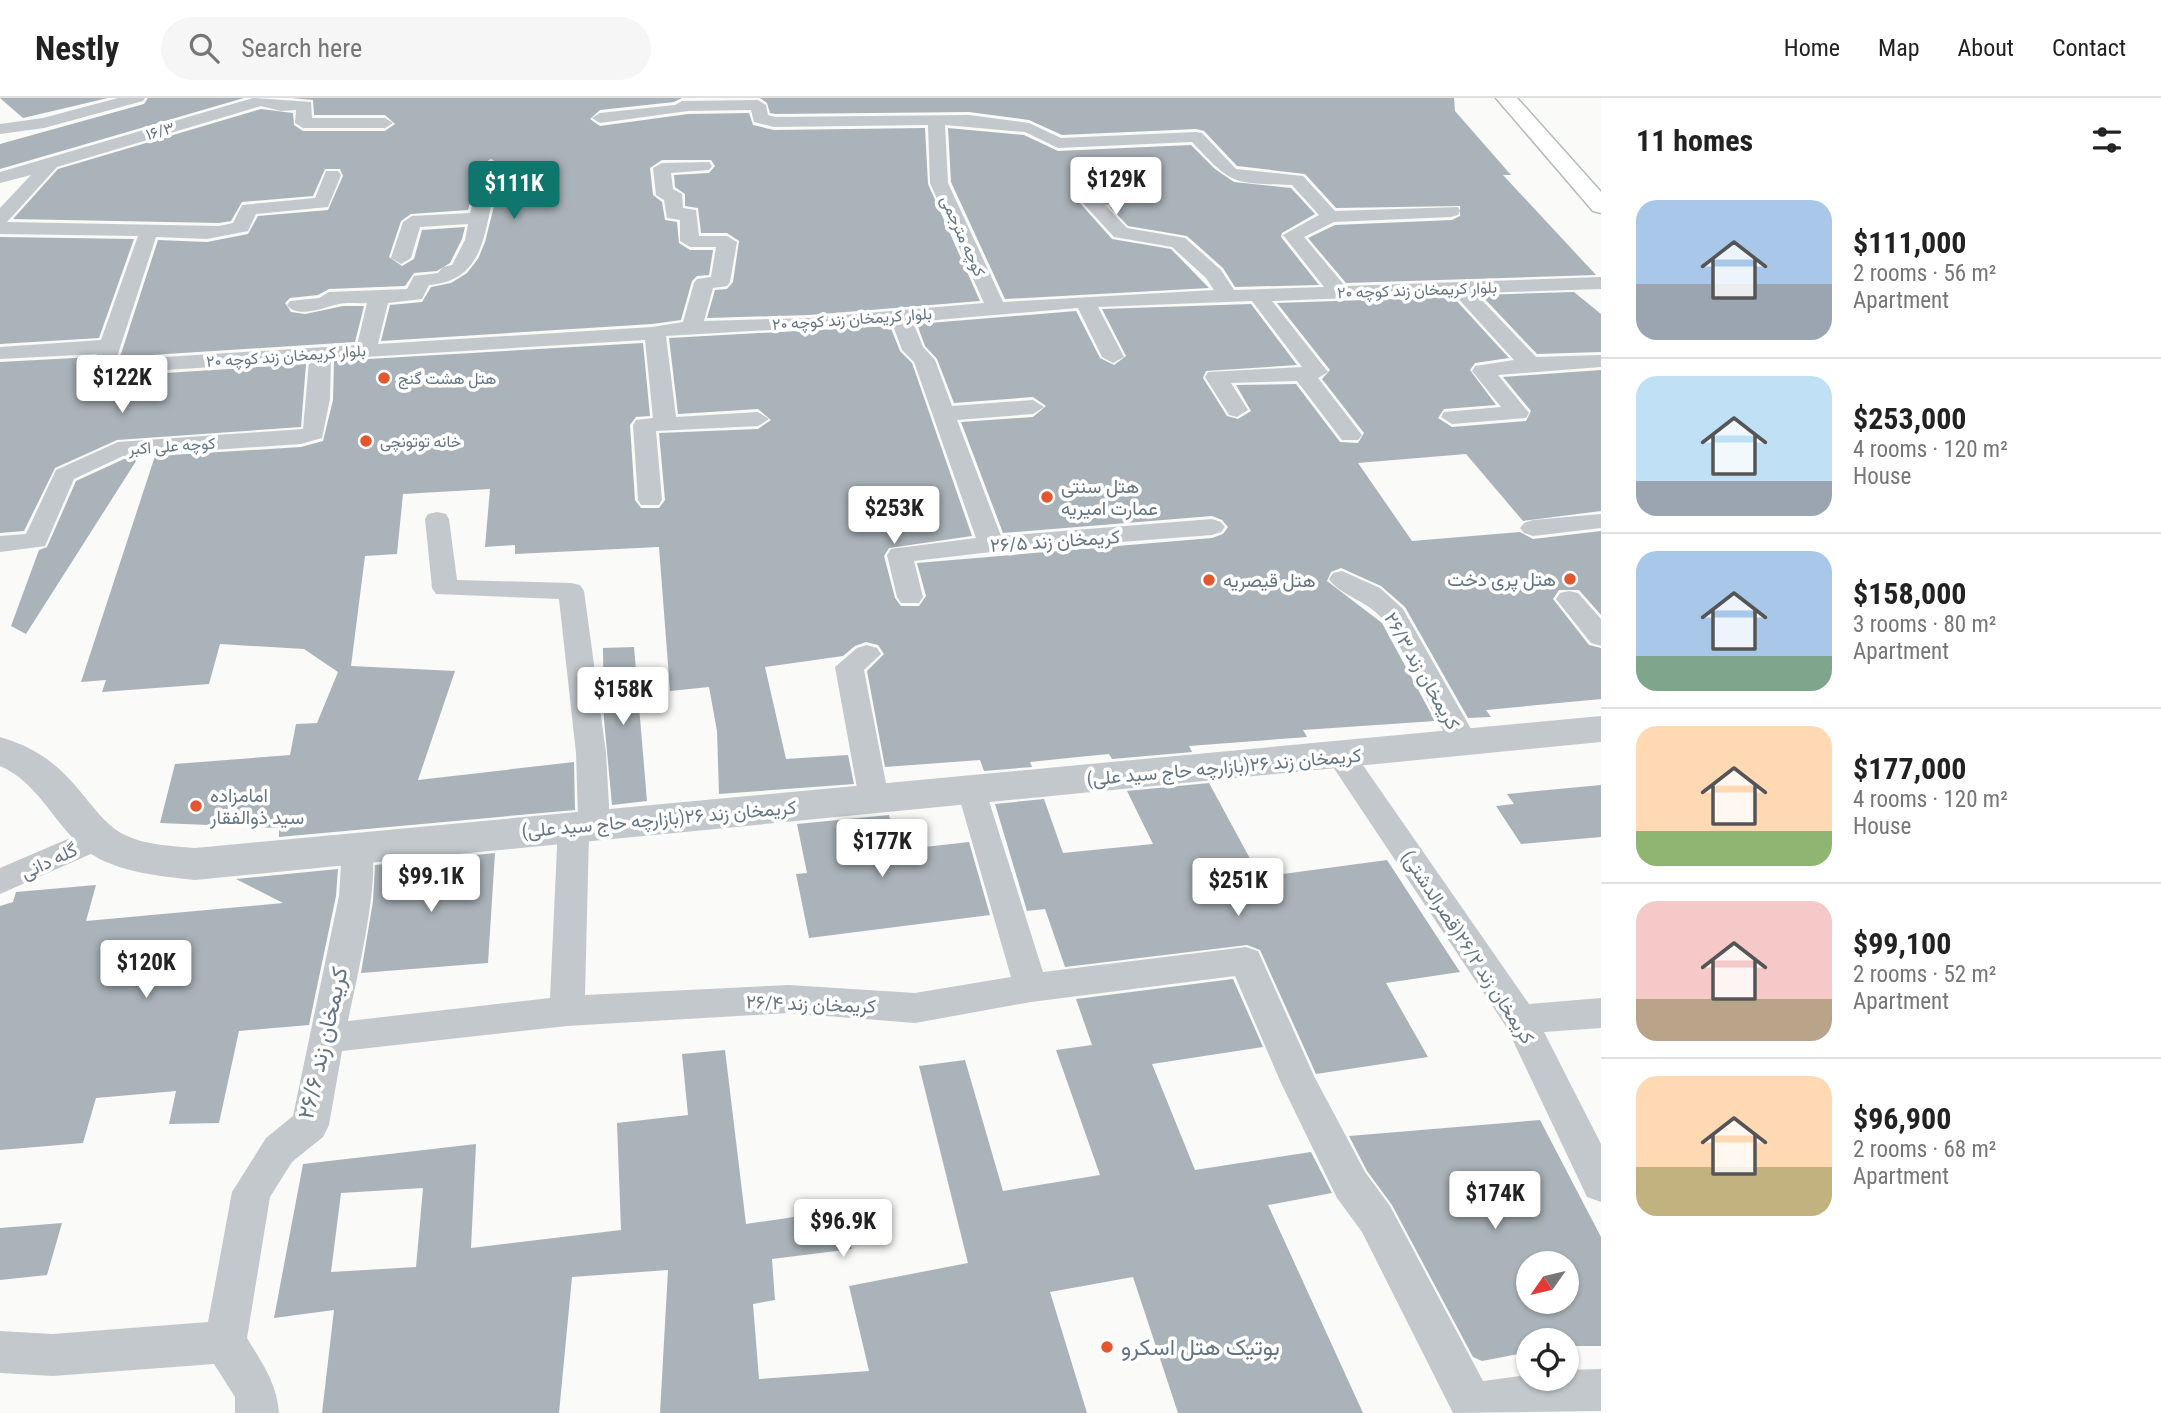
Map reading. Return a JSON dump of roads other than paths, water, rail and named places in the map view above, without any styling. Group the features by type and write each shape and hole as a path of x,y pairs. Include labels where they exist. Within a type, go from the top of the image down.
{"main road":[{"path":"1506,98 1601,206"}],"street":[{"name":"کریمخان زند ۲۶(بازارچه حاج سید علی)","path":"98,838 148,859 195,864 1601,729"},
{"path":"0,751 16,755 55,785 98,838"}],"lane":[{"path":"2,129 137,98"},
{"path":"266,99 281,106 305,105 303,123 385,123"},
{"name":"۱۶/۳","path":"0,178 266,99"},
{"path":"600,118 681,109 682,106 746,101 758,105 760,118 774,122 936,119 972,115 1028,128 1058,144 1196,136 1230,173 1246,178 1297,180 1330,217"},
{"path":"112,105 153,133"},
{"path":"8,111 24,124"},
{"name":"کوچه مترجمی","path":"936,119 939,183 996,308"},
{"path":"0,219 50,164 21,146 2,129"},
{"path":"297,304 325,304 329,298 415,295 421,279 444,278 450,271 460,269 475,240 492,166"},
{"path":"692,328 704,283 720,282 727,242 690,241 689,214 674,214 673,194 665,195 662,168 703,166"},
{"path":"0,228 149,230 175,234 227,231 241,226 248,209 322,203 332,175"},
{"path":"1110,199 1091,202 1121,233 1178,242 1214,274 1227,295"},
{"path":"1339,292 1293,235 1330,217 1451,211"},
{"path":"401,258 412,222 479,218"},
{"path":"0,353 22,354 111,346 149,230"},
{"name":"بلوار کریمخان زند کوچه ۲۰","path":"111,346 103,367 655,333 665,329 809,324 1085,301 1601,283"},
{"path":"1460,289 1530,364"},
{"path":"1237,410 1216,377 1317,372 1259,296"},
{"path":"366,351 379,297"},
{"path":"1085,301 1113,357"},
{"path":"900,316 914,350 923,360 991,544"},
{"path":"655,333 665,424"},
{"name":"کوچه علی اکبر","path":"0,544 36,541 64,475 118,449 301,437 314,433 319,399 320,355"},
{"path":"1452,417 1518,413 1483,371 1530,364 1601,361"},
{"path":"1303,373 1350,435"},
{"path":"943,414 1033,407"},
{"path":"650,500 644,425 758,419"},
{"path":"438,519 445,587 571,591 591,753 567,1011"},
{"path":"1533,528 1601,521"},
{"name":"کریمخان زند ۲۶/۵","path":"910,597 900,555 991,544 1212,527"},
{"name":"کریمخان زند ۲۶/۳","path":"1342,579 1371,594 1394,615 1464,743"},
{"path":"1569,599 1601,637"},
{"path":"867,654 849,667 874,799"},
{"name":"کریمخان زند ۲۶/۲(قصرالدشتی)","path":"1340,755 1520,1019 1601,1184"},
{"path":"972,790 1031,988"},
{"name":"گله دانی","path":"0,882 98,838"},
{"name":"کریمخان زند ۲۶/۶","path":"225,1342 251,1192 279,1150 310,1125 355,896 358,849"},
{"name":"کریمخان زند ۲۶/۴","path":"327,1038 567,1011 789,999 915,1008 1031,988 1246,961 1299,1083 1351,1185 1376,1219 1474,1408"},
{"path":"1520,1019 1601,1013"},
{"path":"0,1352 53,1356 225,1342 256,1392 257,1413"},
{"path":"1474,1408 1567,1391 1601,1390"}],"place":[{"name":"هتل هشت گنج","path":"384,378"},
{"name":"خانه توتونچی","path":"366,441"},
{"name":"هتل سنتی عمارت امیریه","path":"1047,497"},
{"name":"هتل پری دخت","path":"1570,579"},
{"name":"هتل قیصریه","path":"1209,580"},
{"name":"امامزاده سید ذوالفقار","path":"196,806"},
{"name":"بوتیک هتل اسکرو","path":"1107,1347"}]}
